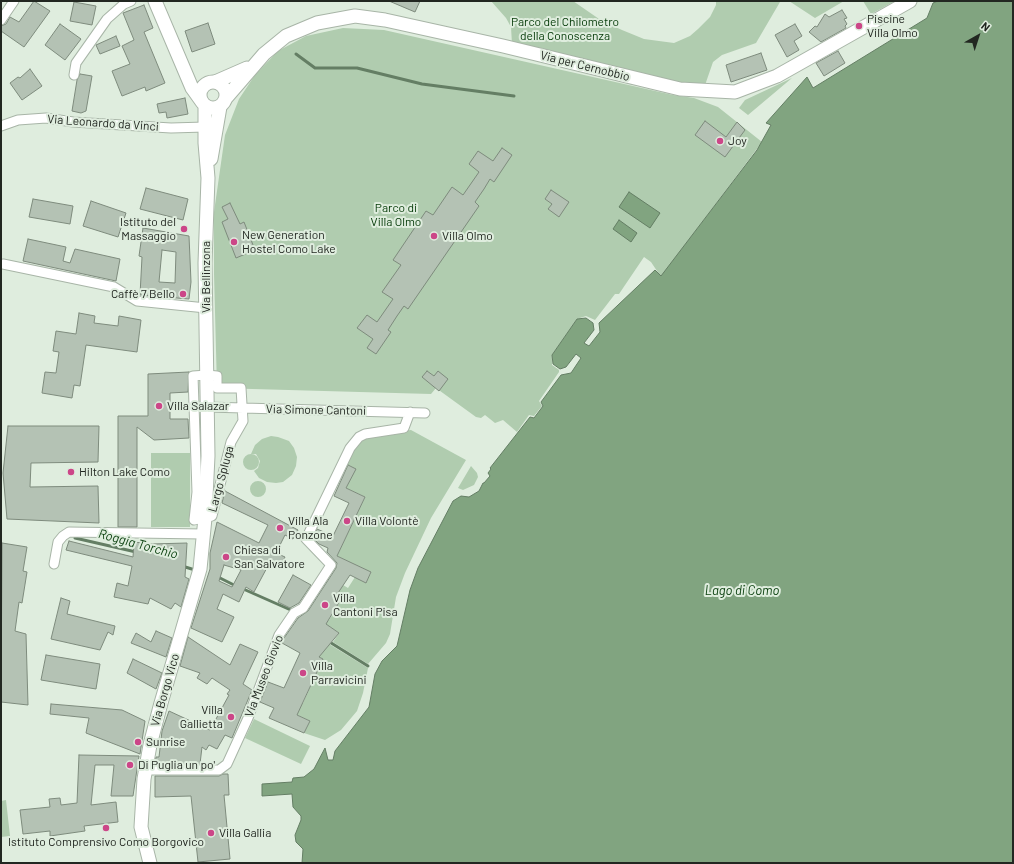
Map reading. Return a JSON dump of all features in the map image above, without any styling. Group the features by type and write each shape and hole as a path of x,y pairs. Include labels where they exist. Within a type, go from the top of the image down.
{"main road":[{"name":"Via per Cernobbio","path":"223,102 264,54 286,36 317,23 355,16 386,20 496,44 680,89 735,92 776,76 910,1"},
{"path":"158,2 192,88 203,103 212,108 223,102 223,86 204,81 183,62"},
{"name":"Via per Cernobbio","path":"212,82 254,65"},
{"path":"203,103 200,97 201,90 212,82"},
{"name":"Via Bellinzona","path":"208,178 223,102"},
{"name":"Via Bellinzona","path":"203,103 208,178 206,241 207,375"},
{"name":"Largo Spluga","path":"205,518 208,456 207,375"},
{"name":"Via Borgo Vico","path":"150,863 141,827 145,770 163,696 200,569 205,518"}],"street":[{"path":"1,20 14,1"},
{"path":"74,75 76,62 108,19 124,4 131,1"},
{"name":"Via Leonardo da Vinci","path":"1,126 18,120 46,118 73,122 164,128 205,127"},
{"path":"3,264 114,286 137,300 206,308"},
{"name":"Largo Spluga","path":"193,376 217,376 217,388 241,388 242,408 243,421 231,442 212,516 194,520 197,485 193,376"},
{"name":"Via Simone Cantoni","path":"208,407 425,413"},
{"name":"Via Museo Giovio","path":"145,770 219,770 227,764 248,718 280,634 294,612 303,608 331,565 306,539 350,448 359,437 365,434 404,428 410,412"},
{"path":"54,564 58,542 69,532 203,534"}],"green space":[{"name":"Parco del Chilometro della Conoscenza","path":"491,1 573,1 602,21 622,30 644,39 674,43 690,36 710,17 716,5 716,1 780,2 756,43 722,55 713,62 704,88 682,86 512,44 511,27 506,18"},
{"path":"789,1 844,1 815,18"},
{"path":"863,1 895,1 871,14"},
{"name":"Parco di Villa Olmo","path":"343,28 384,30 673,95 694,98 718,107 762,142 661,277 651,262 644,257 619,294 615,294 595,320 586,316 577,319 552,355 552,365 559,370 559,372 539,401 542,406 534,416 529,415 517,432 503,420 495,423 485,415 481,418 476,417 436,388 431,394 217,388 214,212 225,135 239,99 255,75 278,51 306,36"},
{"path":"792,78 748,115 739,108 745,100"},
{"path":"411,430 466,460 431,518 405,573 396,597 390,634 386,643 368,664 333,642 339,633 321,622 329,620 343,597 338,593 343,585 348,588 355,577 366,582 371,573 337,556 365,497 346,488 355,469 346,464 358,443 370,435"},
{"path":"271,436 289,441 294,448 297,457 296,466 292,475 283,482 267,482 259,478 254,471 258,468 260,461 256,454 251,454 255,445 262,439"},
{"path":"151,453 190,453 190,527 151,527"},
{"path":"251,454 258,459 259,462 254,469 251,470 244,465 243,462 248,455"},
{"path":"471,466 477,473 478,477 474,485 463,490 458,488"},
{"path":"258,481 265,486 266,489 261,496 258,497 251,492 250,489 255,482"},
{"path":"329,644 368,668 363,693 357,711 341,730 325,740 304,733 310,721 284,709 292,698 303,703 323,659 313,655"},
{"path":"254,719 310,746 301,764 245,738"},
{"path":"6,800 10,836 1,837 1,801"}],"water":[{"name":"Lago di Como","path":"938,1 1013,1 1013,863 302,863 303,849 296,842 295,835 301,820 301,816 293,807 292,794 262,796 262,784 292,782 293,778 304,777 314,769 325,748 328,760 333,760 335,751 369,707 375,674 382,661 397,646 410,590 418,568 453,501 461,496 469,497 479,491 483,483 490,476 488,473 491,469 490,468 530,417 534,418 543,406 541,402 561,375 571,373 581,358 576,354 566,367 560,369 553,364 552,355 577,319 586,318 593,323 594,330 584,343 589,346 600,332 599,323 655,270 661,276 757,150 771,125 766,123 807,77 813,88 927,18 933,3"},
{"path":"629,192 660,213 650,228 619,207"},
{"path":"619,220 637,233 631,242 613,229"}],"building":[{"path":"34,1 50,11 24,47 1,31 1,26 6,24 10,17 19,22"},
{"path":"389,1 420,1 415,12"},
{"path":"74,2 96,6 92,25 70,21"},
{"path":"144,5 153,28 144,32 165,83 146,91 145,87 122,96 112,71 130,64 122,46 134,40 123,13"},
{"path":"842,10 847,18 844,19 847,24 845,26 846,28 821,42 809,32 815,26 817,27 825,14 829,17"},
{"path":"208,23 215,44 192,52 185,31"},
{"path":"60,24 81,39 65,60 45,45"},
{"path":"795,24 802,36 794,41 799,50 787,57 775,35"},
{"path":"116,36 120,46 100,54 96,45"},
{"path":"838,51 845,63 824,76 816,63"},
{"path":"761,53 767,70 731,82 726,65"},
{"path":"30,69 42,86 22,100 10,83 18,77 20,78"},
{"path":"80,74 92,76 86,111 81,113 72,111 77,80"},
{"path":"185,98 188,114 167,118 166,112 159,113 157,104"},
{"name":"Joy","path":"705,121 726,137 737,122 745,130 725,157 695,135"},
{"name":"Villa Olmo","path":"502,148 512,155 494,182 490,179 475,202 479,206 408,309 404,306 397,316 388,330 391,332 376,354 367,348 373,339 357,328 367,315 377,322 393,299 382,292 401,265 393,260 426,211 433,215 452,187 463,195 479,172 469,164 478,151 493,161"},
{"path":"146,188 188,199 183,220 140,209"},
{"path":"551,190 569,202 559,217 548,209 552,204 545,199"},
{"path":"33,199 73,206 70,224 29,217"},
{"path":"91,201 126,213 118,237 83,226"},
{"path":"230,203 240,224 244,222 255,250 236,258 222,222 228,219 222,207"},
{"path":"143,228 189,236 191,282 189,299 140,295 142,257 139,256","holes":["162,250 176,252 175,283 159,282"]},
{"path":"28,239 66,247 63,261 70,263 75,249 120,259 116,281 23,261"},
{"path":"79,313 95,316 94,323 118,326 119,316 141,320 137,352 86,345 80,386 74,385 72,398 42,393 45,372 56,373 59,352 53,351 56,331 76,334"},
{"path":"427,371 434,376 438,371 448,379 439,391 422,377"},
{"path":"189,372 188,392 170,393 170,419 188,419 189,438 154,440 137,427 137,527 118,527 118,416 148,416 148,374"},
{"path":"8,426 99,426 98,462 31,463 30,487 98,486 99,523 7,519 3,473"},
{"path":"348,465 356,469 346,488 365,497 337,556 371,572 366,583 350,575 338,593 343,596 326,624 339,633 319,657 323,659 297,715 310,721 304,733 269,718 274,708 260,702 268,682 284,688 300,653 282,643 284,638 298,618 308,611 336,568 337,563 327,552 328,548 319,544 313,538 317,529 333,536 349,503 334,496"},
{"path":"225,491 298,530 293,539 285,535 276,553 285,557 281,565 270,562 254,592 246,587 239,602 223,594 217,609 234,617 222,642 191,628 210,569 210,553 217,522 259,543 268,525 222,503","holes":["224,565 241,570 232,587 219,581"]},
{"path":"69,541 133,557 134,542 151,544 187,543 185,577 189,579 181,607 175,603 171,609 150,598 148,604 114,597 117,583 128,586 132,566 66,550"},
{"path":"2,543 27,547 23,571 27,572 22,603 19,602 15,631 26,634 28,705 1,702"},
{"path":"293,575 311,585 299,603 290,608 278,602"},
{"path":"61,598 70,601 67,614 115,626 113,635 108,632 100,650 51,639"},
{"path":"156,631 172,638 166,657 131,643 136,633 151,642"},
{"path":"188,637 230,665 240,644 258,652 243,684 252,690 232,738 225,735 217,749 209,745 206,750 202,747 200,764 155,764 156,757 159,757 162,731 169,711 210,730 229,695 227,694 230,690 212,678 207,684 197,678 200,673 180,666"},
{"path":"46,655 100,664 96,689 41,680"},
{"path":"133,659 162,673 156,689 127,673"},
{"path":"51,704 122,710 145,721 140,754 86,733 89,718 50,714"},
{"path":"79,755 139,756 133,796 111,796 114,765 95,765 91,805 116,802 118,822 84,826 85,831 50,836 50,831 23,834 20,810 50,807 49,799 60,798 61,805 77,803"},
{"path":"228,774 229,795 224,795 230,859 198,862 191,796 155,797 155,776 219,776"}],"waterway":[{"path":"296,54 315,68 357,68 422,84 514,96"},
{"name":"Roggia Torchio","path":"75,538 136,552"},
{"name":"Roggia Torchio","path":"182,566 195,570"},
{"name":"Roggia Torchio","path":"218,577 236,586"},
{"name":"Roggia Torchio","path":"241,588 293,611"},
{"name":"Roggia Torchio","path":"328,641 368,666"}],"place":[{"name":"Piscine Villa Olmo","path":"859,26"},
{"name":"Joy","path":"720,141"},
{"name":"Istituto del Massaggio","path":"184,229"},
{"name":"Villa Olmo","path":"434,236"},
{"name":"New Generation Hostel Como Lake","path":"234,242"},
{"name":"Caffè 7 Bello","path":"183,294"},
{"name":"Villa Salazar","path":"159,406"},
{"name":"Hilton Lake Como","path":"71,472"},
{"name":"Villa Volontè","path":"347,521"},
{"name":"Villa Ala Ponzone","path":"280,528"},
{"name":"Chiesa di San Salvatore","path":"226,557"},
{"name":"Villa Cantoni Pisa","path":"325,605"},
{"name":"Villa Parravicini","path":"303,673"},
{"name":"Villa Gallietta","path":"231,717"},
{"name":"Sunrise","path":"138,742"},
{"name":"Di Puglia un po'","path":"130,765"},
{"name":"Istituto Comprensivo Como Borgovico","path":"106,828"},
{"name":"Villa Gallia","path":"211,833"}]}
